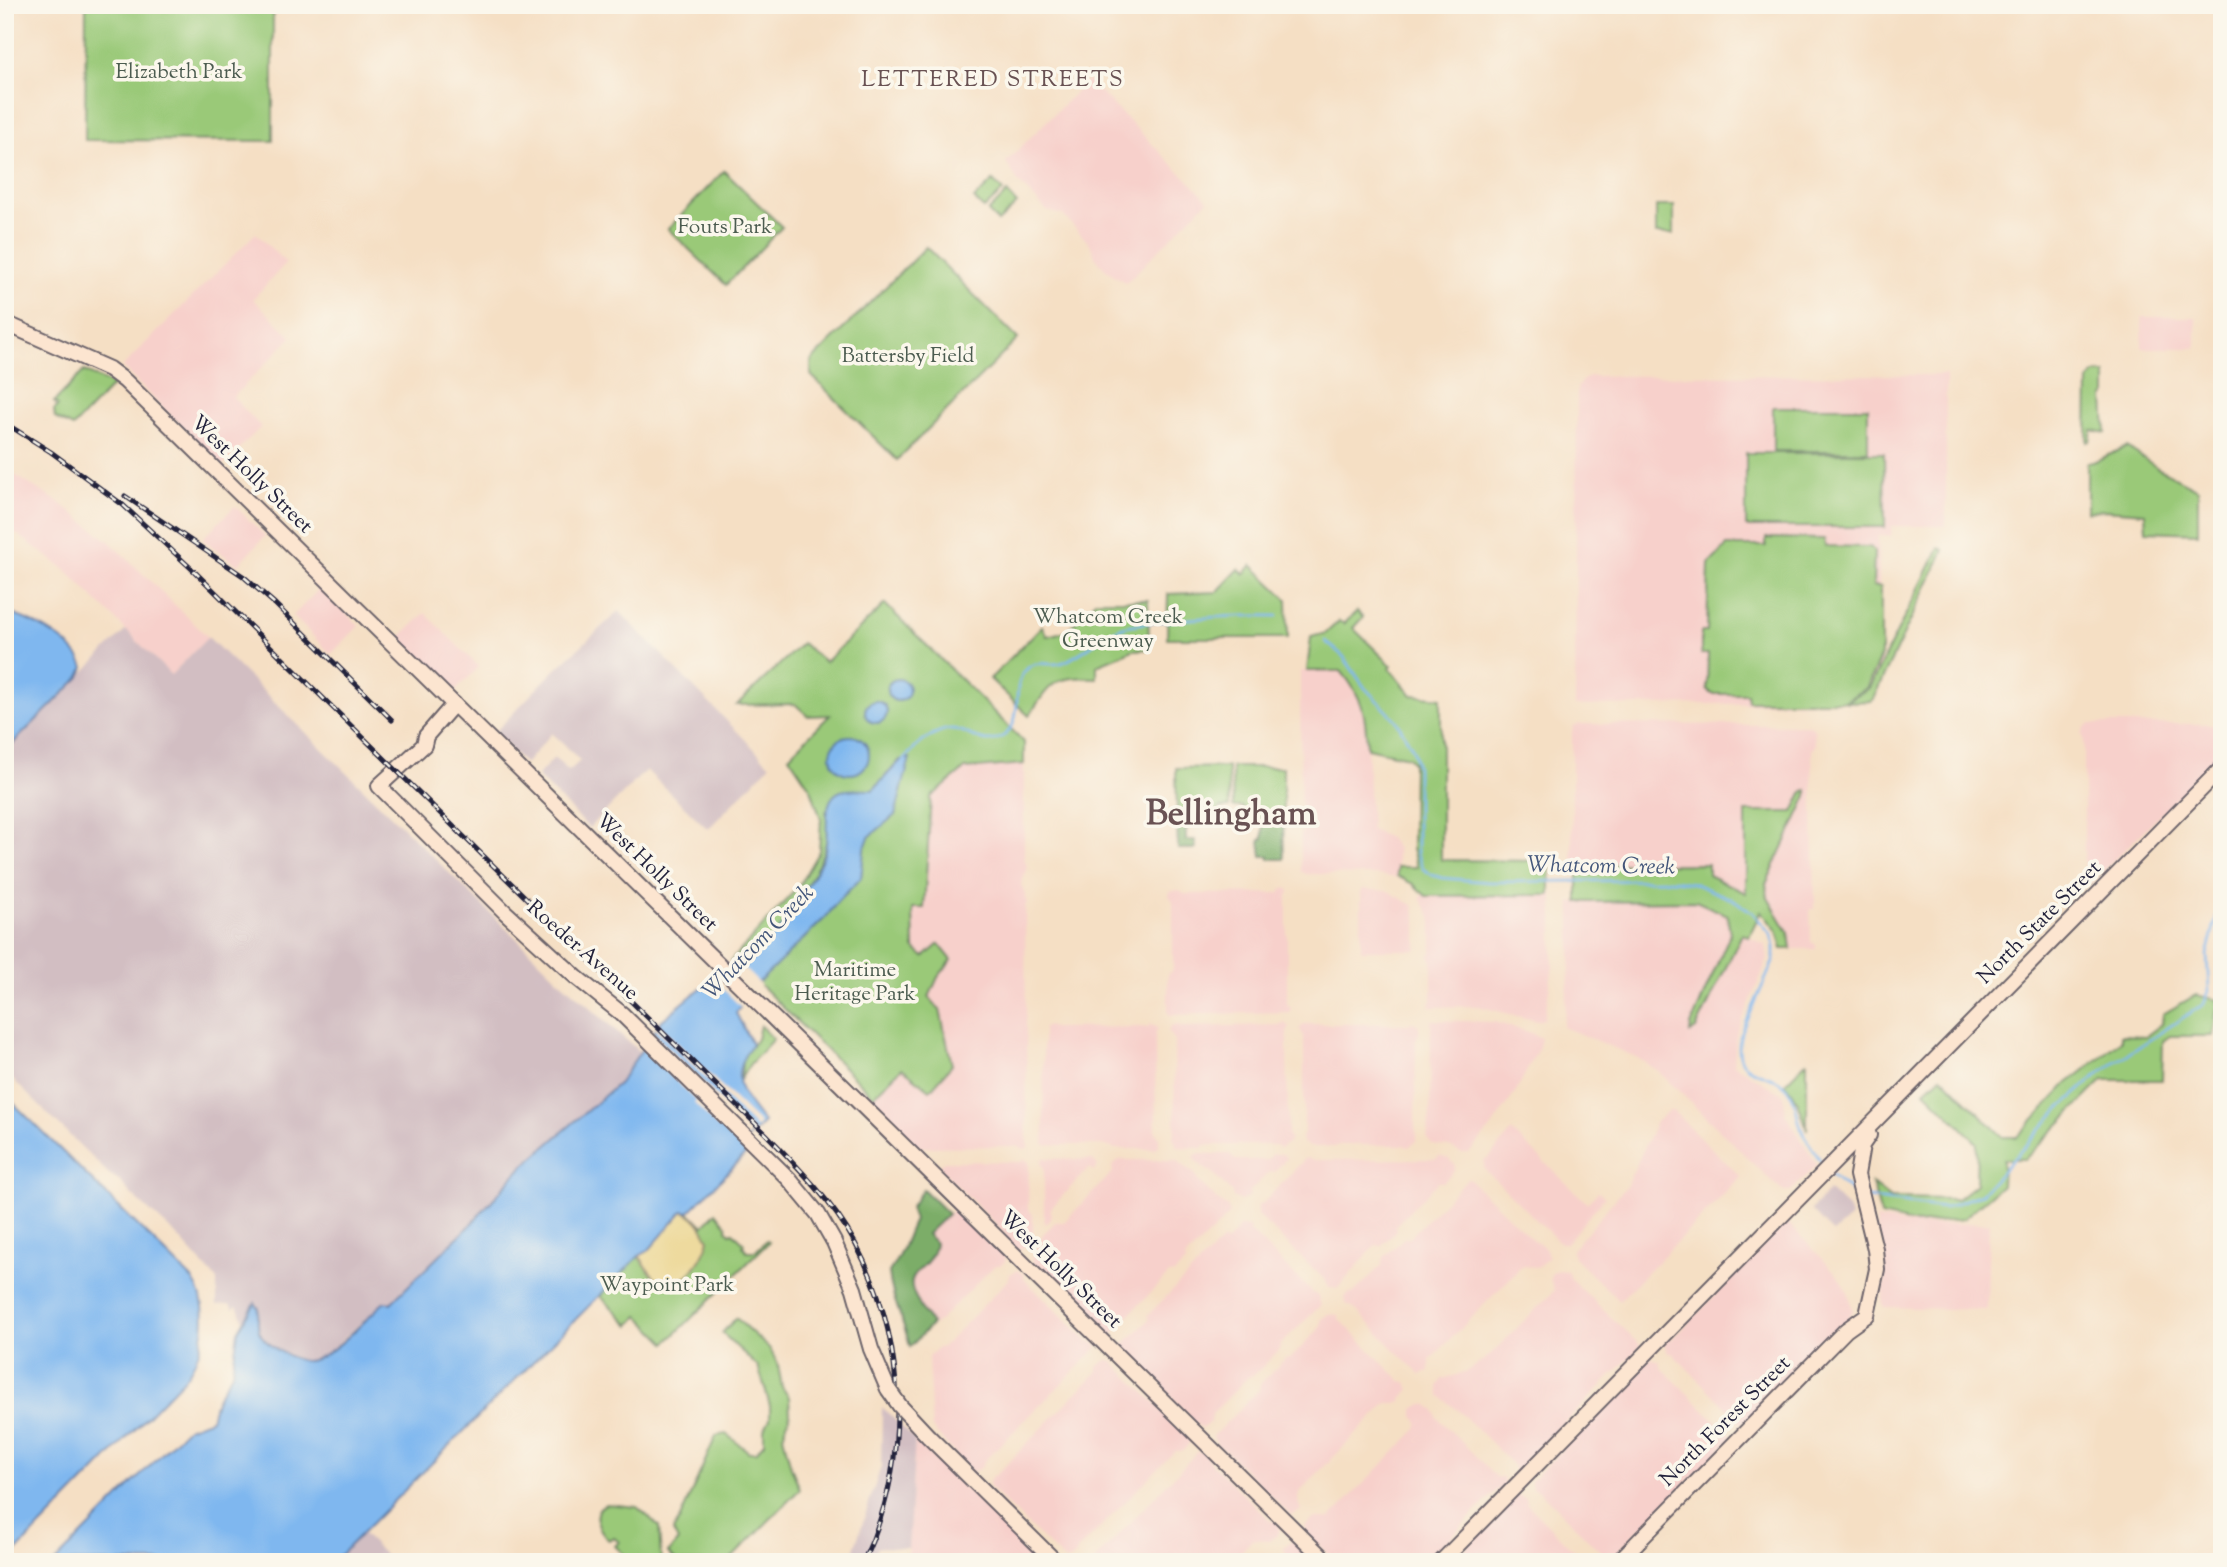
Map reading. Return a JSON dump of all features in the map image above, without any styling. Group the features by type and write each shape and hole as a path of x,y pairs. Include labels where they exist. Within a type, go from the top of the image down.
{"main road":[{"name":"West Holly Street","path":"5,323 109,369 125,381 1327,1562"},
{"name":"Roeder Avenue","path":"454,704 426,736 418,738 394,762 396,769 379,786 515,921 632,1024 789,1179 824,1225 854,1289 871,1349 883,1379 900,1406 1056,1562"},
{"name":"North State Street","path":"1889,1109 2222,768"},
{"path":"1441,1562 1889,1109"},
{"name":"North Forest Street","path":"1618,1562 1846,1330 1867,1315 1877,1269 1858,1181 1858,1160 1862,1145 1889,1109"}],"shaded area":[{"path":"1088,80 1208,200 1126,283 1105,269 1090,244 1063,215 1047,211 1018,182 1006,162"},
{"path":"256,233 286,263 253,299 292,337 233,397 261,427 221,466 122,367"},
{"path":"2142,317 2196,317 2196,348 2142,348"},
{"path":"1946,375 1946,526 1892,526 1891,536 1878,536 1881,664 1869,688 1845,702 1575,706 1577,388 1583,380 1591,376"},
{"path":"5,469 60,503 110,542 208,637 171,675 67,571 5,525"},
{"path":"235,506 265,536 238,565 202,539"},
{"path":"321,587 359,626 331,654 293,616"},
{"path":"619,611 770,765 708,829 646,770 589,828 537,776 554,758 569,771 580,761 564,744 552,733 525,764 494,733 552,673"},
{"path":"425,613 479,667 454,692 399,638"},
{"path":"126,630 171,675 208,637 559,980 640,1052 619,1083 521,1168 470,1225 391,1303 383,1303 324,1356 305,1361 277,1350 260,1335 257,1327 259,1308 255,1304 244,1321 237,1306 233,1309 230,1304 217,1305 217,1280 174,1233 119,1180 109,1174 5,1072 5,751"},
{"path":"1300,671 1341,671 1356,689 1366,720 1371,830 1389,838 1397,849 1397,878 1378,875 1306,874 1301,871"},
{"path":"2090,724 2222,724 2222,753 2091,883 2084,878 2082,734"},
{"path":"1810,725 1814,729 1815,745 1812,750 1815,909 1810,909 1811,942 1816,945 1816,949 1791,949 1789,933 1768,898 1766,884 1807,795 1803,791 1793,812 1746,813 1746,893 1708,875 1707,864 1578,865 1577,861 1572,861 1572,732 1574,726"},
{"path":"1024,764 1024,857 1027,867 1021,884 1027,901 1029,1146 1025,1149 1017,1146 917,1147 869,1100 902,1068 927,1090 929,998 938,977 914,948 913,908 924,908 931,797 965,769"},
{"path":"1287,888 1290,891 1287,899 1289,1012 1170,1015 1168,974 1173,970 1173,901 1169,896 1170,891 1180,890 1185,894 1281,893 1281,889"},
{"path":"1361,889 1388,891 1413,905 1417,922 1417,950 1361,950"},
{"path":"1553,895 1553,967 1544,1019 1537,1021 1478,1006 1429,1005 1432,999 1432,925 1431,916 1421,896"},
{"path":"1696,901 1728,915 1730,934 1690,1032 1743,933 1766,946 1768,959 1736,1036 1734,1065 1784,1095 1785,1113 1817,1165 1791,1191 1782,1191 1657,1070 1636,1057 1563,1027 1571,960 1571,902"},
{"path":"1431,1020 1494,1022 1541,1038 1515,1093 1491,1128 1469,1153 1433,1145 1427,1139 1430,1113"},
{"path":"1412,1022 1419,1025 1416,1039 1415,1143 1408,1147 1310,1147 1303,1143 1304,1036 1300,1030 1301,1026"},
{"path":"1284,1023 1290,1027 1287,1033 1288,1143 1280,1148 1277,1145 1178,1147 1173,1137 1174,1040 1168,1032 1170,1027"},
{"path":"1151,1024 1158,1028 1155,1034 1156,1133 1159,1146 1155,1149 1115,1149 1103,1145 1044,1145 1043,1028 1148,1027"},
{"path":"1668,1111 1673,1111 1741,1177 1619,1301 1574,1257 1572,1250 1627,1185 1656,1122"},
{"path":"1512,1131 1587,1203 1598,1192 1605,1197 1566,1243 1560,1243 1484,1169 1485,1159 1488,1159"},
{"path":"1197,1154 1230,1154 1235,1160 1267,1160 1273,1154 1282,1154 1287,1158 1249,1192 1250,1196 1241,1201 1233,1197 1211,1171 1195,1160"},
{"path":"1439,1156 1449,1159 1455,1165 1454,1171 1443,1182 1438,1182 1395,1226 1397,1229 1381,1246 1376,1245 1337,1289 1328,1287 1325,1280 1257,1215 1258,1204 1263,1203 1306,1158 1436,1159"},
{"path":"1043,1158 1093,1160 1098,1166 1094,1171 1089,1168 1051,1208 1051,1219 1046,1224 1044,1168 1041,1163"},
{"path":"1024,1159 1029,1162 1028,1208 1033,1215 1033,1236 1023,1248 1015,1249 1007,1243 1006,1235 939,1167 944,1161 1021,1162"},
{"path":"1119,1160 1176,1160 1195,1174 1198,1181 1227,1206 1230,1214 1185,1258 1185,1263 1174,1274 1169,1274 1113,1334 1107,1336 1047,1275 1035,1267 1032,1258 1043,1234 1055,1222 1064,1222 1113,1172 1112,1166"},
{"path":"1468,1178 1534,1241 1546,1249 1548,1258 1537,1267 1522,1266 1430,1360 1430,1372 1420,1375 1354,1308 1346,1304 1345,1297 1354,1293 1382,1265 1384,1257 1404,1238 1410,1237"},
{"path":"1829,1191 1848,1208 1851,1217 1833,1233 1811,1210"},
{"path":"954,1209 994,1249 1005,1255 1005,1261 1001,1265 995,1265 934,1326 927,1319 910,1288 910,1281 934,1253 927,1234"},
{"path":"1876,1219 1916,1225 1989,1223 1987,1310 1884,1307 1882,1303 1885,1278"},
{"path":"1783,1223 1788,1223 1836,1273 1848,1293 1853,1310 1847,1322 1755,1411 1749,1422 1741,1423 1672,1353 1668,1353 1664,1344 1668,1339 1672,1339"},
{"path":"1240,1226 1249,1227 1250,1231 1318,1296 1321,1305 1254,1375 1248,1377 1212,1414 1211,1422 1202,1428 1126,1353 1123,1345 1150,1319 1147,1316 1223,1240 1226,1243"},
{"path":"1017,1270 1024,1274 1024,1279 1088,1341 1098,1347 983,1462 982,1467 969,1470 932,1428 928,1357 943,1347 1008,1280 1010,1274"},
{"path":"1558,1270 1567,1271 1571,1279 1641,1346 1524,1464 1521,1471 1515,1471 1512,1464 1459,1411 1440,1396 1438,1387 1442,1379 1464,1373 1488,1357 1554,1291 1550,1278 1551,1274"},
{"path":"1329,1314 1339,1315 1339,1319 1401,1381 1407,1382 1410,1390 1399,1403 1387,1403 1299,1492 1301,1510 1291,1516 1217,1445 1213,1436 1259,1390 1260,1384 1285,1359 1291,1358 1321,1327 1321,1320"},
{"path":"1651,1358 1660,1362 1661,1367 1720,1426 1730,1432 1731,1439 1613,1559 1606,1559 1539,1491 1532,1488 1531,1481"},
{"path":"1106,1360 1113,1362 1186,1433 1190,1442 1183,1451 1175,1451 1077,1554 1065,1561 990,1488 989,1482"},
{"path":"1422,1404 1428,1405 1436,1412 1437,1417 1496,1477 1503,1478 1504,1489 1497,1490 1427,1562 1338,1562 1307,1535 1305,1526 1315,1518 1330,1518 1417,1429 1414,1409"},
{"path":"882,1407 915,1440 908,1548 877,1547 870,1562 850,1562 881,1467"},
{"path":"915,1440 1040,1562 907,1562"},
{"path":"1198,1451 1204,1452 1209,1461 1270,1520 1275,1520 1279,1525 1279,1532 1275,1537 1268,1540 1253,1539 1231,1562 1093,1562"},
{"path":"1516,1495 1525,1498 1527,1504 1585,1562 1453,1562"},
{"path":"362,1533 392,1562 334,1562"},
{"path":"1291,1541 1297,1543 1313,1562 1287,1562 1288,1556 1283,1548"}],"green space":[{"name":"Elizabeth Park","path":"86,5 273,5 273,141 85,140"},
{"name":"Fouts Park","path":"724,171 782,227 726,285 668,229"},
{"path":"993,181 1003,191 984,209 974,199"},
{"path":"1007,193 1017,204 998,222 988,212"},
{"path":"1656,206 1674,206 1674,234 1656,234"},
{"name":"Battersby Field","path":"926,247 1018,339 897,460 811,375 811,361"},
{"path":"84,371 113,385 73,427 55,418 54,410 58,406 54,402"},
{"path":"2095,374 2106,374 2106,433 2092,430 2090,441 2087,442 2088,381"},
{"path":"1773,407 1868,407 1868,451 1773,451"},
{"path":"2127,447 2159,469 2198,489 2198,533 2146,531 2145,513 2104,510 2087,512 2087,463"},
{"path":"1746,453 1884,453 1885,527 1746,527"},
{"path":"1766,538 1824,539 1825,546 1870,547 1874,551 1873,586 1881,587 1881,655 1867,687 1845,701 1748,701 1747,694 1712,694 1707,689 1708,654 1701,654 1701,632 1707,632 1709,564 1727,546 1766,546"},
{"path":"1939,548 1944,550 1872,701 1845,702 1869,688"},
{"name":"Whatcom Creek Greenway","path":"1252,565 1287,599 1288,638 1167,638 1168,594 1217,592 1239,569 1244,574"},
{"name":"Whatcom Creek Greenway","path":"1096,600 1148,600 1149,649 1133,650 1097,665 1097,678 1062,680 1049,689 1029,716 990,679 1042,626 1047,636 1067,631"},
{"name":"Maritime Heritage Park","path":"885,604 1024,742 1024,764 965,769 931,797 924,908 913,908 914,948 924,957 939,944 952,960 938,977 929,997 940,1010 952,1065 930,1090 902,1068 873,1096 758,983 826,917 861,878 864,850 869,837 895,815 909,759 900,760 873,790 841,791 826,812 826,844 805,889 808,899 746,965 735,965 731,961 798,887 819,851 821,819 811,789 789,756 830,715 808,716 795,704 737,705 802,643 825,662"},
{"path":"1357,611 1363,617 1353,628 1392,666 1390,669 1412,695 1441,698 1441,860 1550,861 1550,895 1426,896 1413,884 1397,876 1397,867 1417,867 1412,849 1413,762 1408,757 1367,748 1366,725 1359,698 1341,671 1307,671 1311,637 1326,633 1339,621 1344,624"},
{"path":"1228,767 1229,807 1219,808 1219,817 1177,817 1176,768"},
{"path":"1232,767 1283,767 1283,817 1243,818 1243,807 1233,807"},
{"path":"1807,790 1807,796 1766,884 1768,898 1789,933 1791,949 1782,949 1777,931 1761,911 1749,936 1742,934 1696,1029 1690,1033 1730,934 1727,915 1696,901 1578,902 1578,865 1708,864 1708,875 1746,893 1746,812 1793,812 1803,791"},
{"path":"1283,819 1284,859 1262,856 1260,840 1263,839 1263,820"},
{"path":"1177,821 1190,821 1186,840 1195,840 1196,849 1178,849"},
{"path":"2196,995 2218,1000 2213,1036 2170,1036 2163,1041 2162,1080 2103,1080 2025,1159 2003,1159 2002,1185 1963,1219 1916,1224 1881,1216 1872,1184 1890,1198 1957,1199 1976,1184 1977,1143 1925,1091 1941,1076 2003,1137 2017,1137 2068,1083 2121,1041 2121,1035 2146,1036 2162,1024 2163,1014"},
{"path":"760,1025 773,1039 741,1078 742,1059 757,1039"},
{"path":"1807,1061 1807,1130 1796,1099 1785,1083"},
{"path":"923,1189 948,1214 927,1234 935,1243 933,1253 912,1282 912,1290 920,1307 932,1324 910,1347 892,1291 889,1272 914,1220 910,1208"},
{"name":"Waypoint Park","path":"683,1211 689,1212 703,1226 716,1212 727,1230 744,1243 747,1251 756,1251 767,1240 769,1242 666,1343 639,1316 630,1325 600,1296 639,1256 648,1251"},
{"path":"736,1318 770,1349 778,1365 782,1387 789,1397 790,1414 783,1436 800,1489 728,1562 677,1562 668,1553 678,1541 673,1531 716,1436 726,1434 749,1452 756,1452 764,1443 764,1430 770,1419 770,1406 758,1367 722,1333"},
{"path":"606,1504 637,1507 659,1526 661,1562 632,1562 615,1546 619,1542 613,1537 609,1540 599,1526 596,1516"}],"sand":[{"path":"683,1211 695,1219 709,1240 690,1273 675,1283 666,1283 654,1277 639,1256 648,1251"}],"water":[{"path":"12,614 43,628 64,642 84,667 80,677 5,751 5,621"},
{"path":"898,679 906,682 909,690 906,698 898,701 890,698 887,690 890,682"},
{"path":"876,701 884,704 887,712 884,720 876,723 868,720 865,712 868,704"},
{"path":"850,736 864,741 869,755 864,769 850,774 836,769 831,755 836,741"},
{"path":"910,758 895,815 869,837 864,850 861,878 826,917 758,983 736,1013 752,1044 740,1066 740,1085 764,1123 742,1144 747,1153 689,1212 683,1211 648,1251 639,1256 333,1562 55,1562 187,1428 211,1419 216,1400 232,1373 238,1331 255,1303 259,1308 261,1336 283,1353 306,1361 326,1354 347,1338 384,1302 391,1303 470,1225 521,1168 619,1083 661,1021 701,988 713,987 737,963 746,965 808,899 805,889 824,855 828,808 834,795 848,790 873,790 901,760"},
{"path":"5,1095 193,1280 199,1291 204,1317 197,1357 184,1379 6,1562"}],"pier":[{"path":"735,960 761,985 743,1009 714,980"},
{"path":"656,1022 760,1124 756,1128 653,1026"},
{"path":"650,1030 753,1132 741,1144 721,1124 717,1127 694,1103 696,1101 640,1045"}],"waterway":[{"name":"Whatcom Creek","path":"903,761 929,737 945,730 961,731 984,741 1000,738 1013,724 1020,679 1029,667 1064,662 1123,627 1201,618 1277,616"},
{"name":"Whatcom Creek","path":"1325,641 1343,656 1365,688 1396,720 1413,749 1417,768 1417,854 1423,869 1432,875 1490,882 1674,880 1693,883 1734,900 1752,912 1771,934 1774,960 1740,1037 1741,1060 1752,1070 1778,1081 1790,1092 1803,1133 1824,1166"},
{"name":"Whatcom Creek","path":"1867,1198 1944,1208 1981,1194 2061,1107 2102,1071 2204,1004 2209,991 2207,955 2218,911 2222,907"},
{"name":"Whatcom Creek","path":"1830,1174 1857,1196"}],"railway":[{"path":"5,423 51,452 123,505 194,571 768,1136 837,1214 855,1243 873,1281 885,1320 897,1402 896,1443 889,1483 879,1523 863,1562"},
{"path":"125,496 243,576 275,604 392,720"}],"district":[{"name":"LETTERED STREETS","path":"993,80"},
{"name":"Bellingham","path":"1231,815"}]}
